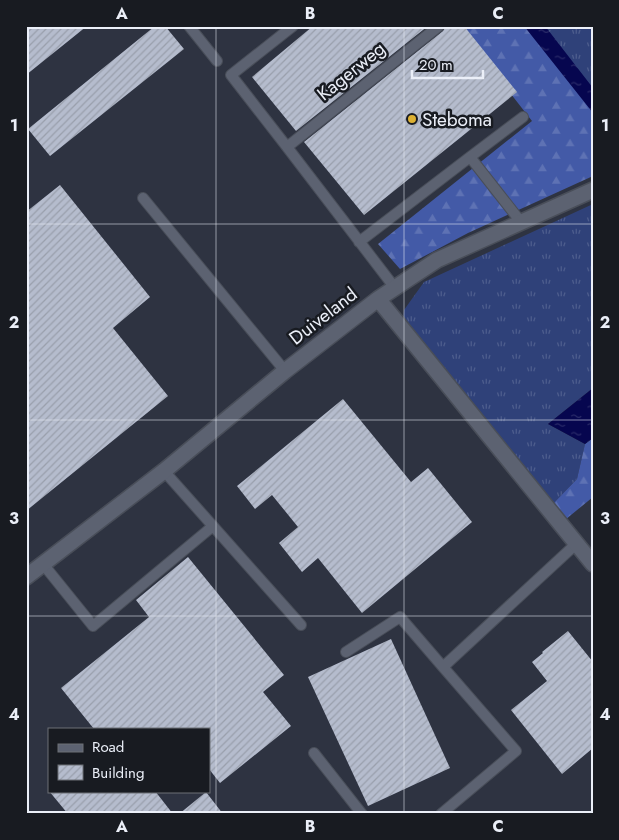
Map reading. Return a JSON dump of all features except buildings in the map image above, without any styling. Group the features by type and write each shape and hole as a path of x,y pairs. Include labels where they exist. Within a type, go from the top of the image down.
{"street":[{"path":"378,299 437,260 593,190"},
{"name":"Duiveland","path":"26,577 164,471 285,371 378,299 593,564"}],"lane":[{"path":"189,26 217,61"},
{"path":"293,26 231,75 395,288"},
{"name":"Kagerweg","path":"287,148 439,26"},
{"path":"359,242 523,117"},
{"path":"470,157 521,222"},
{"path":"142,198 285,371"},
{"path":"164,471 301,625"},
{"path":"43,564 93,626 213,526"},
{"path":"443,667 576,544"},
{"path":"346,652 400,617 516,751 441,814"},
{"path":"314,753 362,814"}],"green space":[{"path":"458,26 535,26 593,99 593,176 468,233 400,269 378,244 532,121"},
{"path":"535,26 593,26 593,99"},
{"path":"593,204 593,388 548,424 585,444 577,479 548,509 403,327 404,310 424,282"},
{"path":"593,438 593,497 560,524 548,509 577,479 585,444"}],"water":[{"path":"524,26 545,26 593,88 593,113"},
{"path":"593,388 593,438 585,444 548,424"}],"place":[{"name":"Steboma","path":"412,119"}]}
